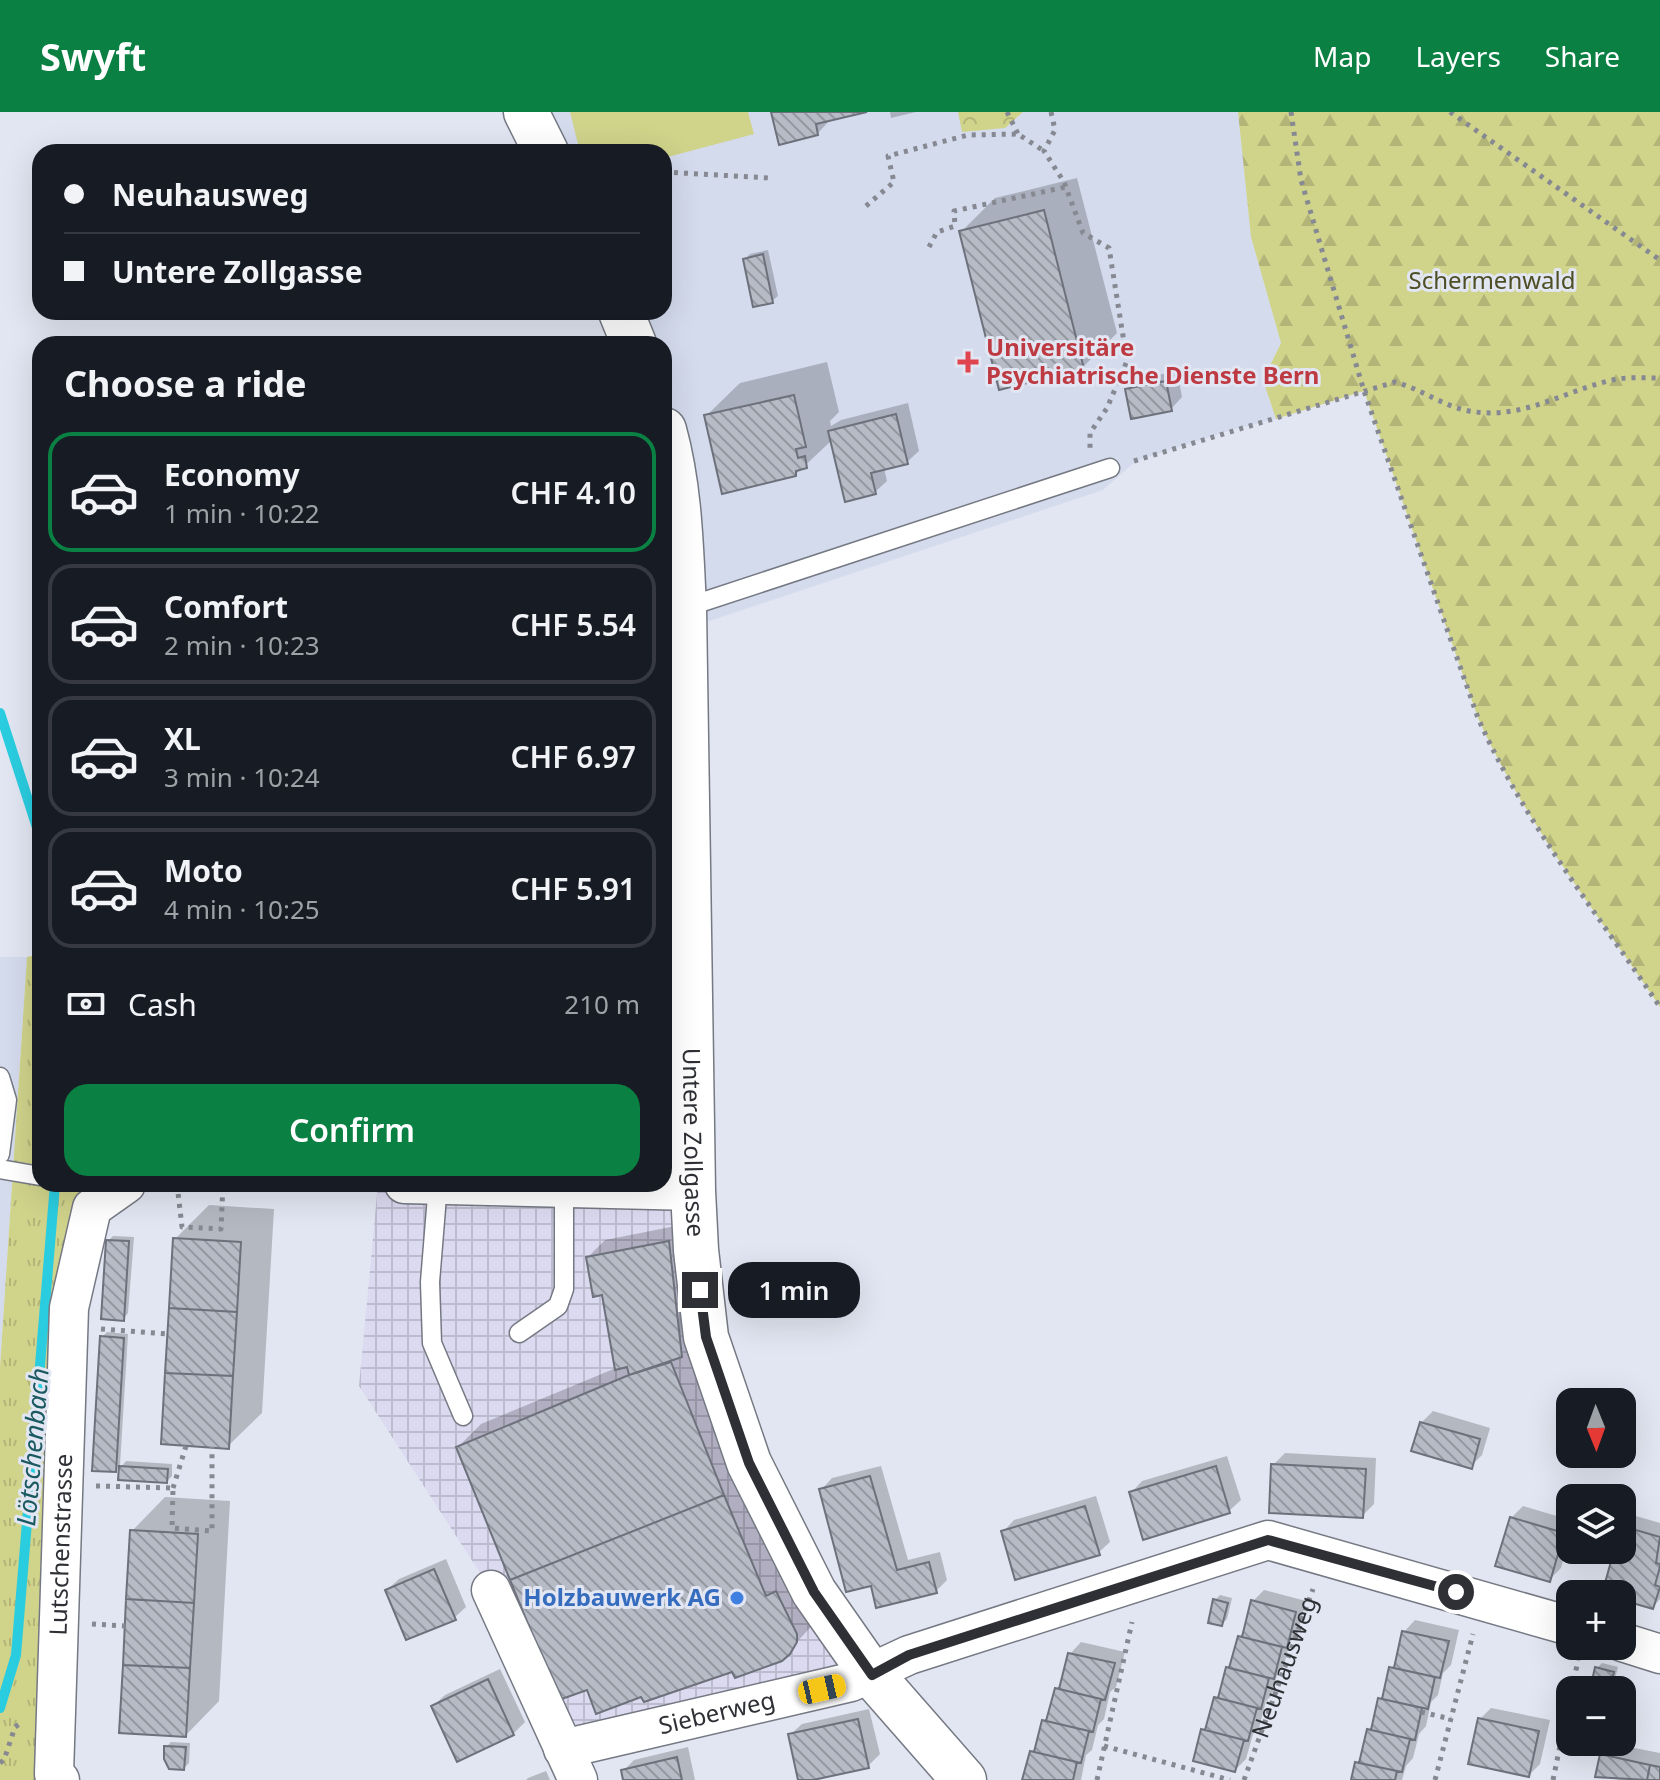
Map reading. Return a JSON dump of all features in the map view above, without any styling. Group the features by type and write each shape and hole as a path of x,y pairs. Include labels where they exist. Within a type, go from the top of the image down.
{"street":[{"path":"526,112 542,144"},
{"name":"Untere Zollgasse","path":"672,468 680,522 684,608 693,1191 706,1337 749,1463 814,1592 872,1675 964,1780"},
{"path":"672,1191 693,1191"},
{"name":"Lutschenstrasse","path":"60,1780 54,1774 69,1308 92,1208 115,1192"},
{"path":"872,1675 909,1655 1268,1540 1556,1622"},
{"name":"Sieberweg","path":"491,1590 570,1765 872,1675"},
{"path":"1636,1646 1660,1654"}],"lane":[{"path":"684,608 1110,468"},
{"path":"0,1077 7,1100 0,1154"},
{"path":"0,1169 32,1175"},
{"path":"437,1192 430,1282 432,1343 463,1416"},
{"path":"519,1333 558,1306 564,1289 564,1192"}],"path":[{"path":"1007,112 1018,134 1044,151 1066,187 1083,233 1109,248 1127,361 1107,408 1090,433 1092,474"},
{"path":"1044,151 1055,130 1051,112"},
{"path":"1291,112 1301,180 1364,391 1478,718 1496,758 1532,818 1660,1007"},
{"path":"1450,112 1660,260"},
{"path":"866,206 894,182 888,156 968,135 1018,134"},
{"path":"672,172 770,178"},
{"path":"929,247 937,232 955,226 954,211 1066,187"},
{"path":"1110,468 1395,382 1469,411 1523,411 1620,379 1660,378"},
{"path":"178,1192 182,1227 221,1229 223,1192"},
{"path":"68,1327 168,1334"},
{"path":"186,1446 173,1488 172,1528 212,1531 212,1447"},
{"path":"63,1485 173,1488"},
{"name":"Neuhausweg","path":"1244,1780 1325,1556"},
{"path":"1097,1780 1140,1582"},
{"path":"1435,1780 1483,1599"},
{"path":"1421,1712 1451,1719"},
{"path":"1104,1746 1230,1780"},
{"path":"1553,1780 1558,1756"}],"shaded area":[{"name":"Universitäre Psychiatrische Dienste Bern","path":"526,112 1238,112 1251,237 1281,343 1263,380 1276,419 1136,461 1103,490 685,629 672,506 672,336 631,336 624,320 672,320 672,144 542,144"},
{"path":"0,957 27,957 0,1367"},
{"path":"693,1191 706,1337 872,1675 563,1749 491,1590 359,1386 377,1192"}],"green space":[{"path":"570,112 748,112 754,134 672,156 672,144 578,144"},
{"path":"958,112 1023,112 1005,128 962,132"},
{"name":"Schermenwald","path":"1238,112 1660,112 1660,1007 1539,830 1496,756 1478,718 1364,391 1276,419 1263,380 1281,343 1251,237"},
{"path":"32,956 32,1192 115,1192 92,1208 60,1780 0,1780 0,1367 27,957"}],"building":[{"path":"771,112 867,112 816,124 818,135 779,145"},
{"path":"1044,210 1084,369 999,390 959,231"},
{"path":"763,254 773,303 753,307 743,259"},
{"path":"1166,381 1172,411 1131,419 1125,389"},
{"path":"794,395 806,447 796,449 798,458 805,456 807,468 796,471 796,476 722,494 704,415"},
{"path":"896,414 908,464 871,473 876,494 845,502 828,431"},
{"path":"173,1238 241,1242 237,1312 169,1308"},
{"path":"106,1240 129,1241 124,1321 101,1319"},
{"path":"669,1241 682,1357 629,1375 627,1367 615,1370 602,1295 593,1297 586,1257"},
{"path":"169,1308 237,1312 233,1376 165,1373"},
{"path":"100,1336 124,1338 116,1472 92,1471"},
{"path":"671,1362 724,1495 510,1580 456,1447 629,1375"},
{"path":"165,1373 233,1376 229,1449 161,1444"},
{"path":"1420,1422 1480,1439 1472,1469 1411,1451"},
{"path":"1271,1464 1366,1469 1363,1518 1269,1513"},
{"path":"119,1466 168,1469 167,1483 118,1480"},
{"path":"1216,1466 1230,1513 1143,1540 1129,1492"},
{"path":"870,1476 897,1570 929,1562 937,1593 876,1608 871,1586 846,1592 819,1489"},
{"path":"724,1495 766,1596 776,1591 797,1634 797,1642 790,1654 782,1661 735,1678 732,1672 644,1702 641,1697 596,1714 587,1690 559,1700 510,1580"},
{"path":"1085,1506 1100,1555 1015,1580 1001,1531"},
{"path":"1510,1517 1556,1531 1556,1561 1550,1582 1495,1566"},
{"path":"130,1530 198,1534 194,1603 126,1599"},
{"path":"1636,1530 1660,1537 1656,1563 1660,1567 1655,1585 1660,1587 1653,1609 1636,1604 1636,1580 1606,1580 1610,1564 1636,1564"},
{"path":"434,1569 456,1620 406,1640 385,1590"},
{"path":"126,1599 194,1603 190,1668 123,1665"},
{"path":"1213,1599 1228,1603 1222,1626 1208,1623"},
{"path":"1251,1600 1296,1612 1287,1648 1242,1637"},
{"path":"1402,1631 1449,1641 1440,1678 1394,1668"},
{"path":"1238,1636 1282,1647 1274,1679 1229,1668"},
{"path":"1068,1653 1115,1663 1105,1700 1059,1689"},
{"path":"123,1665 190,1668 186,1737 119,1733"},
{"path":"1226,1667 1269,1678 1261,1709 1218,1698"},
{"path":"1389,1667 1435,1677 1428,1709 1382,1699"},
{"path":"1595,1667 1614,1672 1613,1676 1593,1676"},
{"path":"488,1679 514,1735 457,1762 431,1706"},
{"path":"1055,1688 1101,1699 1093,1732 1046,1721"},
{"path":"1214,1697 1257,1708 1248,1741 1205,1730"},
{"path":"1378,1698 1422,1708 1415,1740 1371,1730"},
{"path":"1478,1718 1539,1731 1529,1777 1468,1764"},
{"path":"858,1719 869,1768 813,1780 798,1780 788,1734"},
{"path":"1042,1720 1089,1731 1081,1763 1034,1752"},
{"path":"1201,1729 1244,1740 1235,1772 1193,1761"},
{"path":"1367,1729 1410,1739 1402,1772 1359,1763"},
{"path":"164,1746 186,1747 184,1770 169,1769 164,1759"},
{"path":"1030,1751 1077,1762 1073,1780 1022,1780"},
{"path":"1600,1756 1650,1765 1647,1780 1595,1777"},
{"path":"677,1757 682,1780 623,1780 621,1770"},
{"path":"1355,1762 1397,1771 1395,1780 1351,1780"},
{"path":"1650,1765 1660,1767 1660,1780 1647,1780"}],"waterway":[{"name":"Lötschenbach","path":"0,713 32,812"},
{"name":"Lötschenbach","path":"0,1708 16,1655 54,1192"}],"place":[{"name":"Universitäre Psychiatrische Dienste Bern","path":"968,362"},
{"name":"Holzbauwerk AG","path":"737,1598"}],"route":[{"path":"700,1290 706,1337 749,1463 814,1592 872,1675 909,1655 1268,1540 1456,1592"}]}
